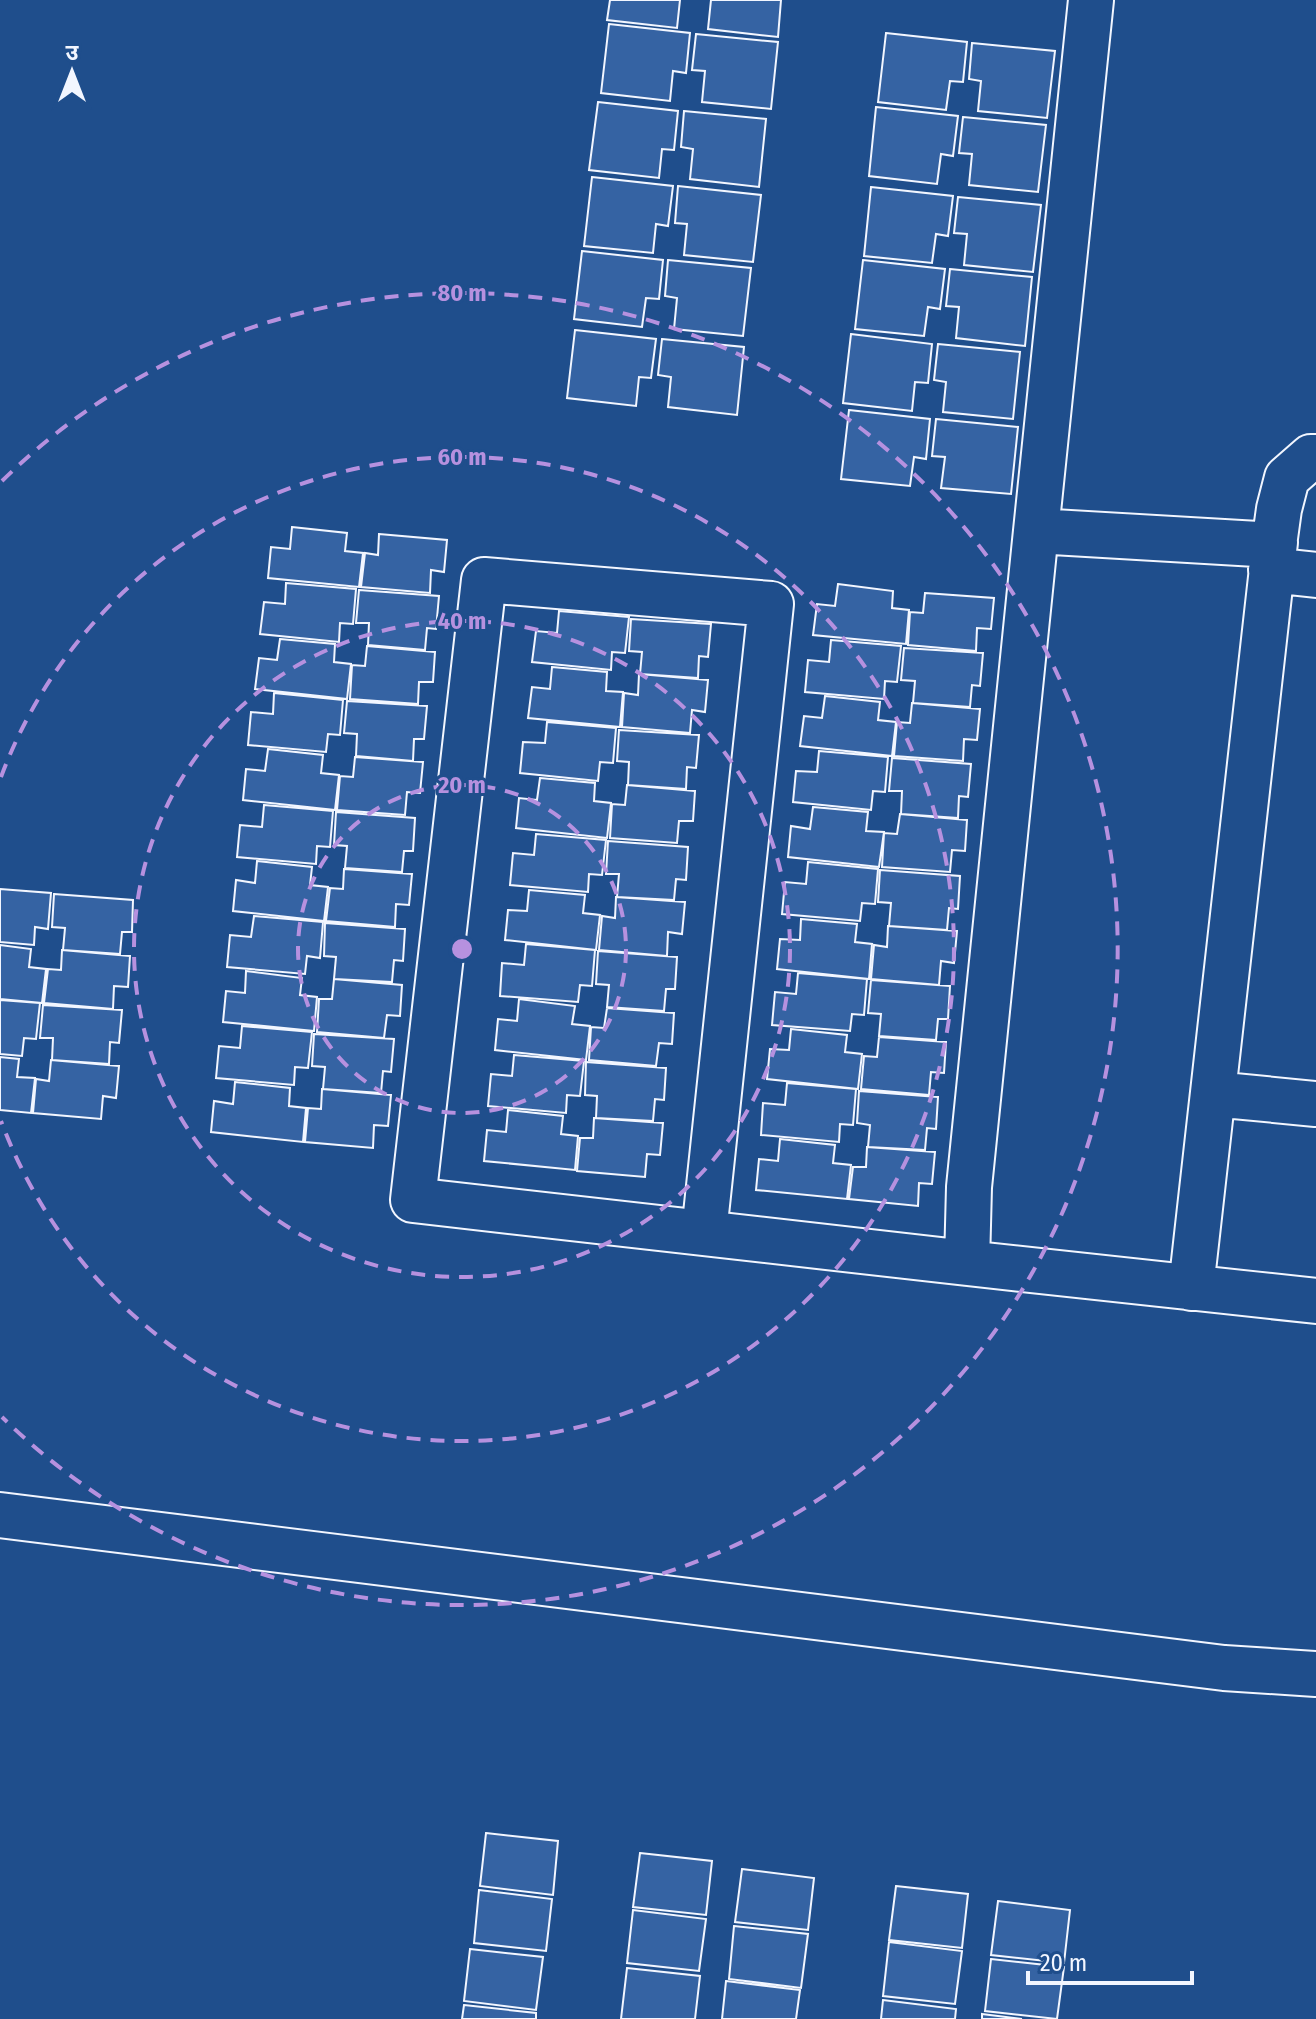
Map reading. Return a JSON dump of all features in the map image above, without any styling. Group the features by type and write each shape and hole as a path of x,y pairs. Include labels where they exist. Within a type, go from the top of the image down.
{"street":[{"path":"967,1263 969,1187 1091,0"},
{"path":"1191,1288 1279,509 1287,478 1311,457 1316,457"},
{"path":"1036,531 1274,545 1273,556"},
{"path":"1273,556 1316,575"},
{"path":"704,1233 771,604 484,580 413,1200 967,1263 1316,1301"},
{"path":"1213,1094 1316,1104"},
{"path":"0,1515 1224,1668 1316,1674"}],"building":[{"path":"610,0 680,0 677,28 607,20"},
{"path":"711,0 781,0 778,37 708,29"},
{"path":"609,24 690,33 686,73 673,71 670,101 601,93"},
{"path":"886,33 967,42 963,82 950,81 946,110 878,102"},
{"path":"696,34 778,42 771,109 702,102 705,71 692,70"},
{"path":"972,43 1055,51 1047,118 978,111 981,81 969,79"},
{"path":"598,102 678,111 674,150 662,149 659,178 589,170"},
{"path":"876,107 958,116 953,156 941,154 937,184 869,176"},
{"path":"684,111 766,119 759,187 690,179 693,149 681,147"},
{"path":"963,117 1046,125 1038,192 969,185 972,154 959,153"},
{"path":"592,177 673,186 668,226 656,224 653,253 584,246"},
{"path":"678,186 761,195 753,262 684,255 687,224 675,223"},
{"path":"871,187 953,196 948,236 936,234 932,263 864,256"},
{"path":"958,197 1041,205 1033,272 964,265 967,234 954,233"},
{"path":"582,251 663,260 659,299 646,298 642,327 574,319"},
{"path":"668,260 751,268 743,336 674,329 677,298 665,296"},
{"path":"863,260 945,269 940,309 928,307 924,336 855,329"},
{"path":"950,269 1032,277 1025,346 956,338 959,307 946,306"},
{"path":"575,330 656,339 651,378 639,377 636,406 567,398"},
{"path":"851,334 932,344 928,383 915,382 912,411 843,403"},
{"path":"662,339 744,347 737,415 668,407 671,377 658,375"},
{"path":"938,344 1020,352 1013,419 943,412 946,382 934,380"},
{"path":"849,410 930,419 926,459 914,457 910,486 841,479"},
{"path":"936,419 1018,427 1011,494 941,488 945,457 932,456"},
{"path":"292,527 347,533 345,551 363,553 359,587 268,578 271,547 290,549"},
{"path":"379,534 447,540 444,572 431,570 430,593 361,587 365,553 378,555"},
{"path":"286,583 356,589 353,624 340,623 339,642 260,634 264,602 285,604"},
{"path":"838,584 893,591 892,608 909,610 906,644 813,635 817,604 835,606"},
{"path":"359,590 439,596 436,629 427,628 425,650 368,645 369,623 356,623"},
{"path":"925,593 994,598 991,629 977,628 976,651 908,645 910,612 923,613"},
{"path":"559,611 629,617 625,653 612,652 611,670 532,662 536,631 557,633"},
{"path":"631,619 711,624 708,657 699,656 698,678 640,674 642,652 629,651"},
{"path":"280,639 335,644 334,662 351,664 347,699 255,689 259,658 277,660"},
{"path":"831,640 901,646 897,682 885,681 884,699 805,692 808,660 829,662"},
{"path":"367,646 435,652 433,682 419,682 418,704 350,699 352,665 365,666"},
{"path":"904,648 983,653 980,686 972,685 970,707 913,703 915,681 901,680"},
{"path":"552,667 607,672 606,691 623,692 620,727 528,718 532,687 550,689"},
{"path":"639,674 708,680 705,712 692,710 690,733 622,727 624,693 638,695"},
{"path":"274,693 343,700 340,735 328,734 326,752 248,745 251,712 273,714"},
{"path":"825,696 880,702 878,720 896,722 892,756 800,746 804,716 822,718"},
{"path":"347,701 427,706 424,739 414,739 413,761 356,756 357,734 344,733"},
{"path":"912,703 980,709 977,740 964,739 963,761 894,756 897,722 910,723"},
{"path":"547,722 616,728 613,763 600,762 598,781 520,773 523,742 545,743"},
{"path":"619,730 699,735 696,768 687,767 686,789 628,785 629,762 617,761"},
{"path":"268,749 323,755 321,773 339,775 335,810 243,800 246,769 265,771"},
{"path":"819,751 888,757 885,792 873,791 871,810 793,802 796,771 817,772"},
{"path":"355,757 423,762 420,793 407,792 405,815 337,810 340,776 353,777"},
{"path":"892,758 971,764 968,797 959,796 958,818 901,814 902,791 889,791"},
{"path":"540,778 595,783 594,801 611,803 607,838 516,828 519,798 537,800"},
{"path":"627,785 695,791 693,821 679,821 677,843 610,838 612,804 625,805"},
{"path":"264,805 333,811 330,847 317,846 316,864 237,857 240,825 262,827"},
{"path":"813,807 868,812 866,831 884,832 879,867 788,857 791,826 810,829"},
{"path":"336,812 415,818 413,851 404,851 402,872 345,868 347,846 334,845"},
{"path":"900,814 967,820 965,851 952,850 950,872 882,867 884,833 897,834"},
{"path":"536,834 606,840 602,875 589,874 588,892 510,885 513,853 534,855"},
{"path":"608,841 688,847 686,880 676,879 674,900 617,897 619,874 606,874"},
{"path":"257,861 312,867 310,885 328,887 324,921 233,911 236,880 255,883"},
{"path":"808,862 878,869 875,904 862,903 860,921 782,914 785,882 806,884"},
{"path":"344,869 412,874 409,905 396,904 395,927 326,921 330,888 343,889"},
{"path":"880,870 960,876 958,909 949,908 947,930 889,926 891,903 878,902"},
{"path":"0,889 51,893 48,929 35,927 34,945 0,942"},
{"path":"529,890 585,895 583,913 600,915 596,950 505,940 508,910 527,911"},
{"path":"54,894 133,900 132,932 122,932 120,954 63,950 65,928 52,927"},
{"path":"616,897 685,902 682,934 668,932 667,956 599,950 602,916 615,918"},
{"path":"254,916 323,922 320,958 307,956 305,974 227,967 230,935 251,937"},
{"path":"801,919 857,924 855,942 872,944 869,979 777,969 780,939 800,940"},
{"path":"325,923 405,929 403,961 394,960 392,982 334,979 336,957 324,956"},
{"path":"888,926 957,931 954,963 941,961 939,985 871,979 874,945 887,947"},
{"path":"526,944 595,950 592,986 580,985 578,1002 500,996 502,963 524,965"},
{"path":"0,945 31,949 29,967 46,969 42,1003 0,999"},
{"path":"62,950 130,956 128,987 114,986 113,1009 44,1003 48,969 61,970"},
{"path":"598,951 677,957 675,989 666,989 664,1011 607,1007 609,985 596,984"},
{"path":"246,971 302,978 300,995 317,997 314,1031 223,1022 226,991 245,993"},
{"path":"798,973 867,979 864,1015 852,1014 850,1031 772,1025 775,992 796,994"},
{"path":"334,979 402,985 400,1016 387,1015 384,1038 317,1032 319,999 332,999"},
{"path":"871,980 950,986 948,1019 938,1019 936,1040 879,1036 881,1014 868,1013"},
{"path":"519,999 575,1006 572,1024 590,1026 586,1060 495,1050 498,1019 517,1021"},
{"path":"0,1000 40,1003 36,1039 24,1038 22,1056 0,1054"},
{"path":"43,1005 122,1010 119,1043 110,1042 109,1064 52,1060 53,1038 40,1038"},
{"path":"607,1008 674,1013 672,1044 659,1043 656,1066 589,1060 591,1027 604,1028"},
{"path":"242,1026 312,1032 308,1068 295,1067 294,1085 216,1078 219,1046 240,1048"},
{"path":"791,1029 847,1035 845,1052 862,1054 858,1089 767,1079 770,1049 789,1050"},
{"path":"314,1034 394,1039 391,1072 383,1071 381,1093 323,1089 325,1067 312,1066"},
{"path":"879,1037 946,1042 944,1073 931,1072 929,1095 861,1089 864,1056 877,1057"},
{"path":"514,1055 584,1061 580,1096 567,1095 566,1113 488,1106 491,1074 512,1076"},
{"path":"0,1057 19,1059 17,1077 35,1078 31,1113 0,1110"},
{"path":"51,1060 119,1066 116,1098 103,1096 101,1119 33,1113 36,1079 49,1081"},
{"path":"586,1062 666,1068 664,1100 655,1099 653,1121 596,1118 597,1096 585,1095"},
{"path":"235,1082 290,1088 289,1106 306,1108 303,1142 211,1132 214,1101 233,1104"},
{"path":"787,1083 856,1089 853,1125 840,1124 839,1142 761,1135 763,1103 785,1105"},
{"path":"322,1089 391,1095 388,1126 374,1125 373,1148 305,1142 308,1108 321,1109"},
{"path":"859,1091 938,1097 936,1129 927,1128 925,1150 868,1147 870,1125 857,1123"},
{"path":"508,1110 563,1116 561,1134 578,1136 575,1170 484,1161 487,1130 506,1132"},
{"path":"594,1118 663,1123 660,1155 647,1154 645,1177 577,1171 580,1138 593,1138"},
{"path":"780,1139 835,1145 833,1163 851,1165 847,1199 756,1190 759,1159 778,1161"},
{"path":"867,1147 935,1152 932,1184 919,1183 918,1206 849,1199 853,1167 866,1167"},
{"path":"486,1833 558,1841 553,1895 480,1886"},
{"path":"640,1853 712,1861 706,1915 633,1907"},
{"path":"742,1869 814,1878 808,1930 735,1922"},
{"path":"896,1886 968,1894 962,1948 889,1940"},
{"path":"479,1890 552,1899 546,1951 474,1943"},
{"path":"998,1901 1070,1910 1064,1963 991,1955"},
{"path":"633,1910 706,1919 699,1971 627,1963"},
{"path":"734,1926 808,1934 801,1988 729,1979"},
{"path":"889,1942 962,1951 955,2004 883,1996"},
{"path":"470,1949 543,1957 536,2010 464,2001"},
{"path":"991,1959 1064,1967 1057,2019 985,2011"},
{"path":"627,1968 700,1976 695,2019 621,2019"},
{"path":"726,1981 800,1990 796,2019 722,2019"},
{"path":"883,2000 956,2009 955,2019 881,2019"},
{"path":"464,2005 536,2013 536,2019 462,2019"},
{"path":"982,2014 1022,2019 982,2019"}]}
